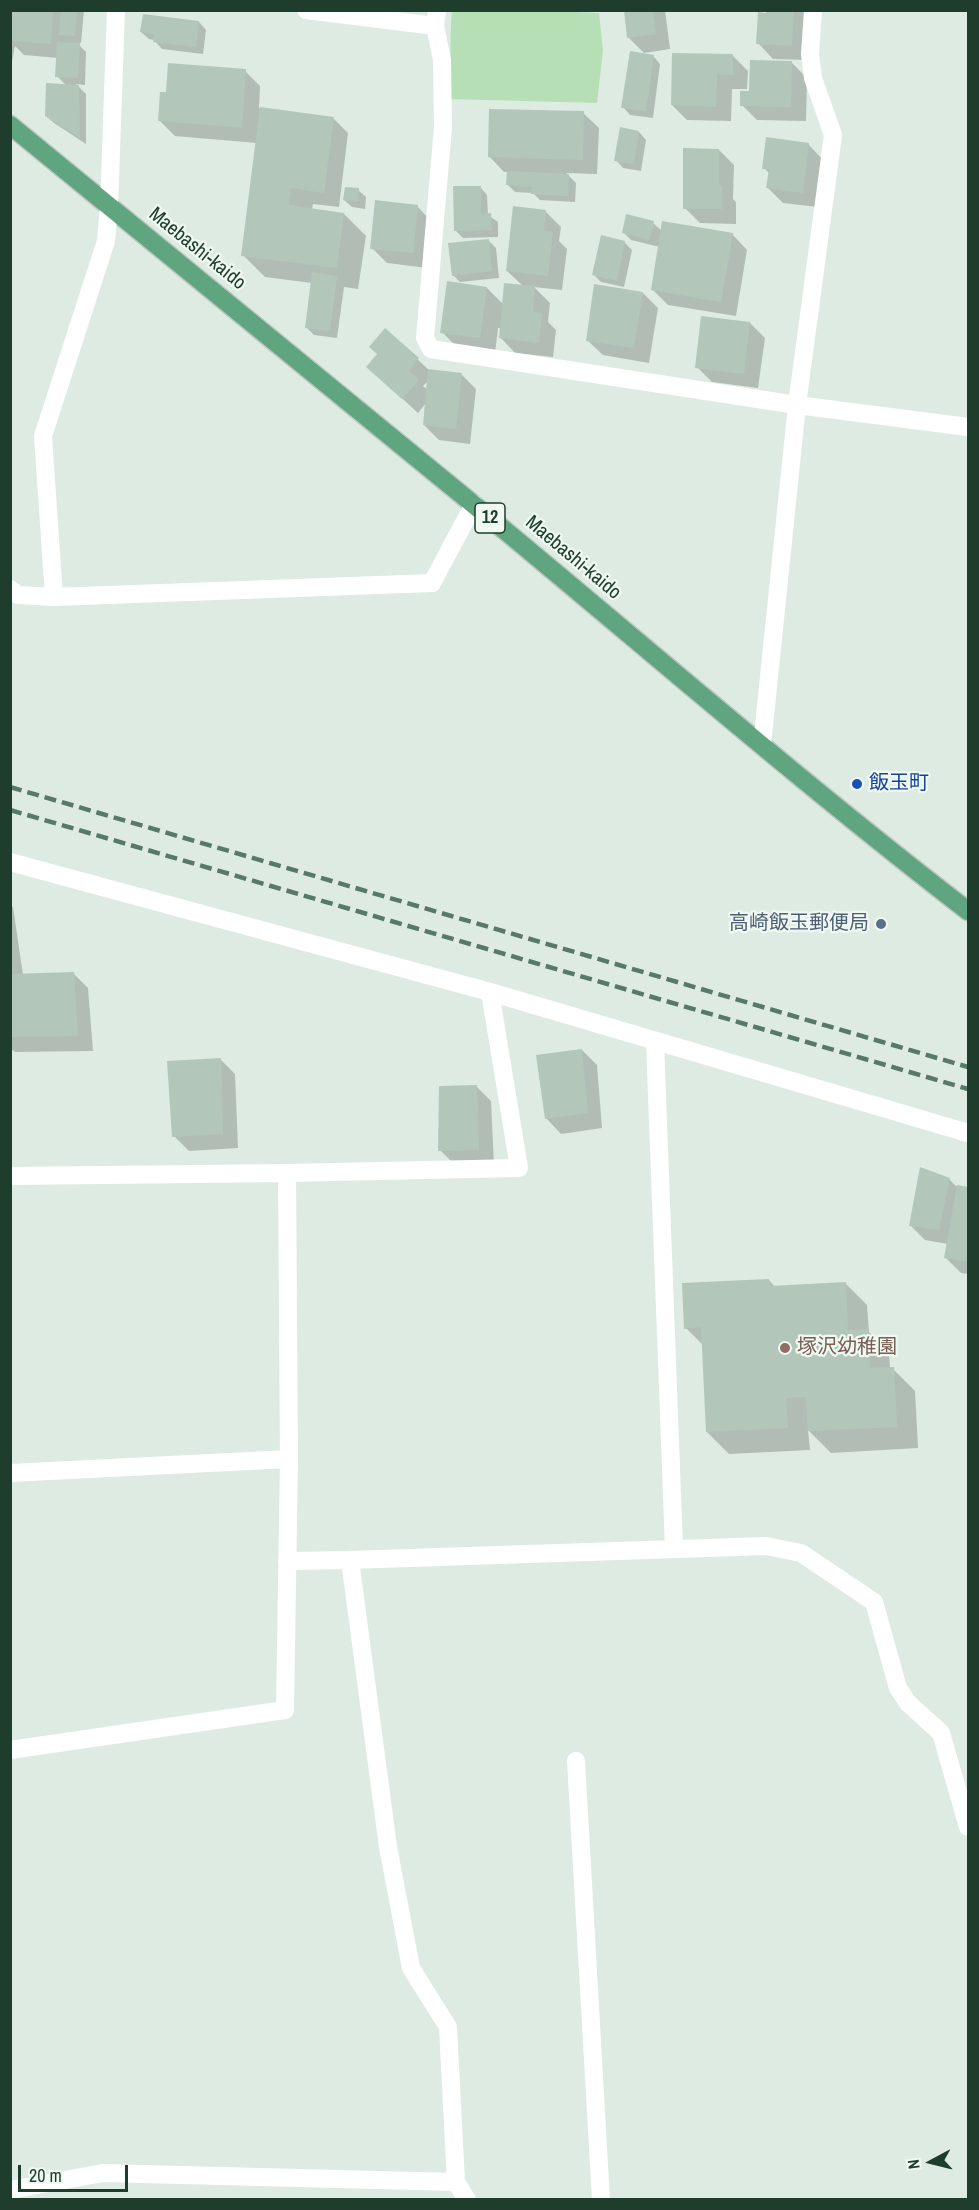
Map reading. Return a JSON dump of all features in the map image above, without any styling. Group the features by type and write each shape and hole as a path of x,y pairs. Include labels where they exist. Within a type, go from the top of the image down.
{"main road":[{"name":"Maebashi-kaido","path":"10,124 474,504 898,857 969,911"}],"street":[{"path":"54,597 43,436 106,241 116,10"},
{"path":"306,10 436,18 442,60 443,127 425,338 431,349 797,405 969,427"},
{"path":"762,745 797,405 833,135 813,78 810,54 813,10"},
{"path":"10,589 18,595 54,597 432,583 474,504"},
{"path":"10,862 490,992 969,1133"},
{"path":"10,1176 519,1168 490,992"},
{"path":"655,1042 674,1548"},
{"path":"10,1750 285,1710 289,1459 287,1173"},
{"path":"10,1473 289,1459"},
{"path":"287,1561 766,1546 801,1553 874,1602 898,1688 908,1703 941,1733 965,1821 969,1827"},
{"path":"350,1560 388,1847 411,1968 448,2027 456,2182 467,2199"},
{"path":"576,1761 601,2199"},
{"path":"10,2190 103,2173 456,2182"}],"green space":[{"path":"532,10 599,13 603,50 597,103 450,99 452,11"}],"building":[{"path":"10,10 53,10 51,44 10,41"},
{"path":"61,10 77,10 75,36 59,35"},
{"path":"624,10 653,10 656,34 627,38"},
{"path":"766,10 794,10 792,46 756,44 758,12 766,13"},
{"path":"143,14 199,21 196,47 153,42 154,34 140,32"},
{"path":"57,42 80,43 78,78 55,77"},
{"path":"630,51 654,55 646,111 621,108"},
{"path":"672,53 733,54 733,75 717,74 716,107 671,105"},
{"path":"750,60 792,61 791,107 740,106 740,91 749,91"},
{"path":"168,63 246,69 242,128 158,121 160,92 166,92"},
{"path":"46,83 79,85 80,138 45,116"},
{"path":"260,107 334,117 324,193 291,188 288,205 344,213 337,268 241,256"},
{"path":"489,109 584,111 583,160 488,157"},
{"path":"620,127 639,131 634,164 614,161"},
{"path":"766,137 809,143 803,193 766,188 769,169 762,169"},
{"path":"683,148 719,149 722,209 683,209"},
{"path":"507,171 569,174 568,196 531,194 532,187 506,185"},
{"path":"453,186 481,186 481,214 491,213 492,230 454,231"},
{"path":"345,187 359,188 358,202 343,200"},
{"path":"375,200 418,205 413,253 370,249"},
{"path":"513,206 546,210 544,231 553,232 548,276 506,271"},
{"path":"626,214 654,221 650,240 622,233"},
{"path":"662,221 733,233 721,302 651,290"},
{"path":"601,235 625,241 617,281 592,275"},
{"path":"489,239 492,271 452,276 448,243"},
{"path":"312,272 337,276 330,331 305,328"},
{"path":"447,281 487,287 480,338 440,333"},
{"path":"504,283 535,286 533,312 542,313 539,343 499,338"},
{"path":"594,284 643,292 634,348 586,341"},
{"path":"701,316 750,322 744,374 695,368"},
{"path":"385,328 419,358 409,370 419,380 402,399 366,367 377,354 369,347"},
{"path":"428,369 462,373 456,429 423,425"},
{"path":"74,972 78,1036 10,1037 10,974"},
{"path":"582,1049 588,1113 545,1119 536,1055"},
{"path":"221,1058 223,1134 172,1137 167,1061"},
{"path":"477,1085 479,1150 438,1151 439,1086"},
{"path":"920,1167 950,1178 939,1230 909,1226"},
{"path":"957,1185 968,1187 968,1262 944,1258"},
{"name":"塚沢幼稚園","path":"769,1279 770,1286 846,1282 848,1330 868,1329 870,1368 894,1367 897,1427 808,1431 806,1397 786,1398 788,1428 706,1432 701,1327 684,1329 682,1283"}],"railway":[{"path":"10,787 968,1067"},
{"path":"10,810 968,1089"}],"place":[{"name":"飯玉町","path":"857,784"},
{"name":"高崎飯玉郵便局","path":"881,924"},
{"name":"塚沢幼稚園","path":"785,1348"}]}
